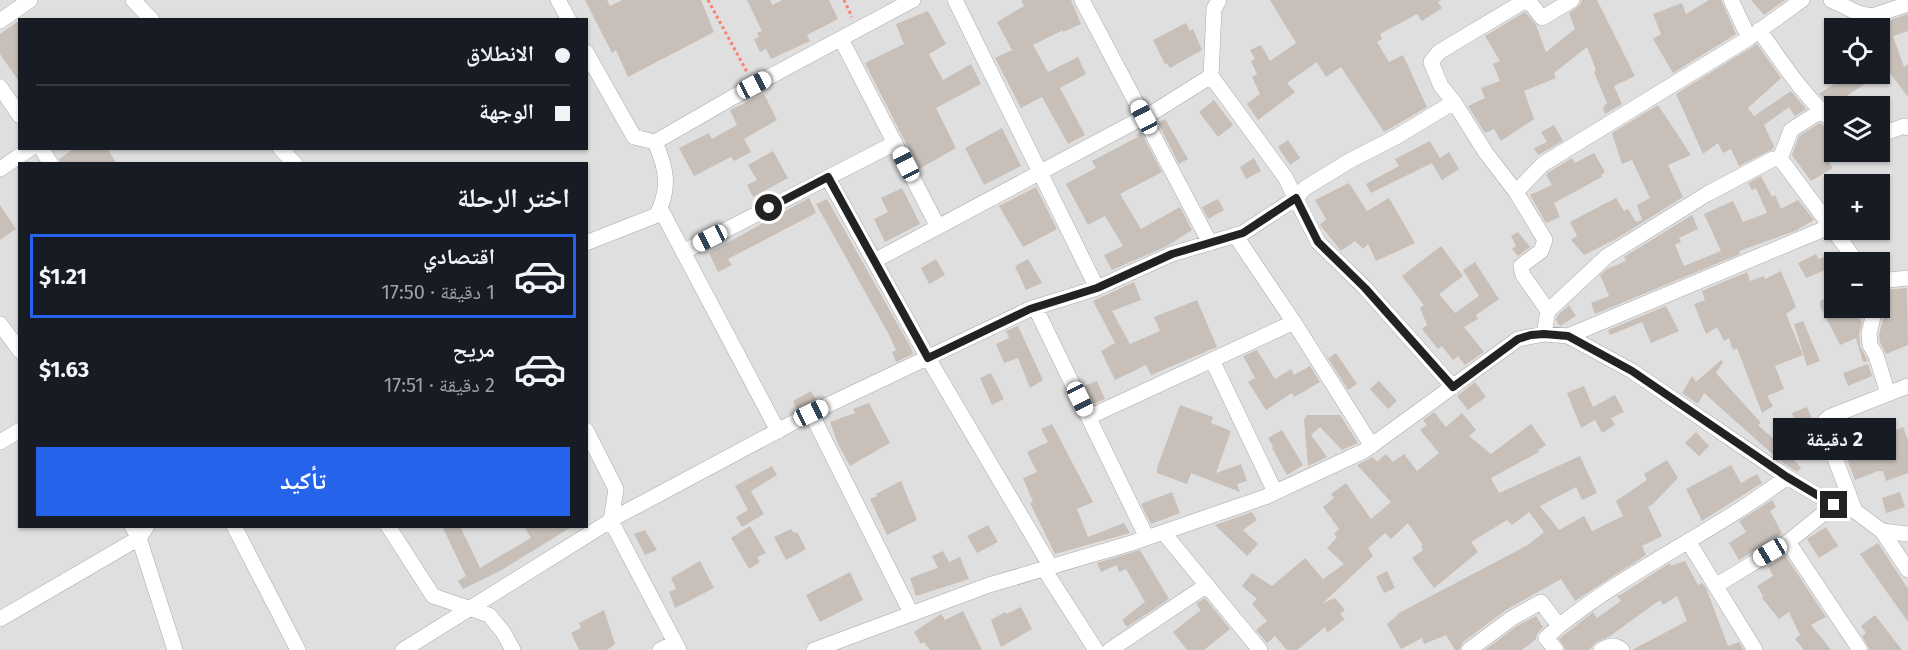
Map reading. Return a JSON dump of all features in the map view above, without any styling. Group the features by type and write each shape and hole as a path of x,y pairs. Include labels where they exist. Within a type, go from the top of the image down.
{"street":[{"path":"0,21 30,0"},
{"path":"133,0 150,18"},
{"path":"558,0 568,18"},
{"path":"588,56 634,137 655,142 754,85 913,0"},
{"path":"955,0 1097,288"},
{"path":"1082,0 1210,243"},
{"path":"1219,0 1214,9 1211,76 1285,177 1318,242 1365,288 1453,387"},
{"path":"1548,311 1523,275 1521,266 1541,251 1545,240 1516,192 1486,153 1454,102 1441,86 1431,62 1439,52 1526,0 1542,18 1572,0"},
{"path":"1731,0 1754,34 1824,114"},
{"path":"1516,192 1543,164 1754,34 1802,0"},
{"path":"1831,0 1858,13 1872,16 1908,4"},
{"path":"841,39 938,227"},
{"path":"874,261 1144,117 1211,76"},
{"path":"0,87 18,113"},
{"path":"403,650 611,521 811,413 1035,307 1097,288 1172,254 1243,233 1296,198 1305,188 1351,160 1396,138 1454,102"},
{"path":"1780,159 1791,130 1821,111"},
{"path":"1890,131 1904,126 1908,128"},
{"path":"588,242 657,215 665,193 665,169 655,142"},
{"path":"683,252 895,143"},
{"path":"0,169 28,150"},
{"path":"282,150 293,162"},
{"path":"1544,334 1548,311 1607,256 1717,189 1773,159 1780,159"},
{"path":"1780,159 1824,217"},
{"path":"828,177 1047,568 1099,649 1207,585"},
{"path":"660,208 778,431"},
{"path":"1568,336 1824,229"},
{"path":"1235,235 1294,322 1372,446"},
{"path":"1890,280 1908,279"},
{"path":"1035,307 1147,538"},
{"path":"1873,318 1869,334 1870,345 1876,355 1888,394"},
{"path":"1089,417 1294,322"},
{"path":"0,324 18,348"},
{"path":"814,650 989,585 1147,538 1275,492 1364,451 1518,339 1544,334 1568,336 1632,371 1787,477 1834,505 1855,511 1881,531 1908,570"},
{"path":"1212,360 1275,492"},
{"path":"1855,511 1823,427 1825,421 1829,417 1908,386"},
{"path":"811,413 911,613"},
{"path":"0,442 18,431"},
{"path":"588,434 616,489 611,521 677,646 660,650"},
{"path":"1556,650 1546,638 1559,626 1592,602 1688,541 1752,504 1787,477"},
{"path":"1717,585 1788,542 1834,505"},
{"path":"235,528 298,650"},
{"path":"389,528 434,596 489,615 503,632 513,650"},
{"path":"0,619 139,530 175,650"},
{"path":"1881,531 1908,534"},
{"path":"1163,532 1260,650"},
{"path":"1688,541 1755,650"},
{"path":"1788,542 1860,650"},
{"path":"1469,650 1512,618 1541,602 1559,626"},
{"path":"1601,650 1609,645 1617,646 1622,650"}],"path":[{"path":"708,0 754,85"}],"shaded area":[{"path":"0,0 1908,0 1908,650 0,650"}],"building":[{"path":"585,0 607,0 610,6 622,0 701,0 714,32 628,77 616,50 612,53"},
{"path":"747,0 770,0 772,5 782,0 829,0 838,19 807,35 810,41 771,59 766,49 760,52 754,39 759,37 757,33 762,31"},
{"path":"1021,0 1071,0 1081,24 1033,45 1048,72 1078,57 1086,74 1060,88 1085,135 1068,144 1042,97 1021,108 995,58 1012,50 997,22 1024,6"},
{"path":"1270,0 1441,0 1438,2 1442,8 1422,21 1417,14 1380,34 1382,39 1377,42 1389,62 1403,55 1427,107 1384,132 1341,67 1326,77 1317,62 1287,83 1295,92 1258,120 1247,104 1260,94 1252,77 1257,74 1251,61 1255,59 1250,50 1261,45 1270,61 1296,43"},
{"path":"1582,0 1597,0 1635,76 1614,86 1622,104 1605,114 1603,107 1607,103 1594,72 1596,70 1587,47 1554,73 1556,78 1524,91 1534,119 1501,141 1494,129 1485,133 1468,106 1485,98 1481,88 1500,81 1493,64 1500,61 1485,36 1525,12 1536,25 1546,52 1575,29 1569,13 1580,5"},
{"path":"1709,0 1721,0 1736,34 1673,73 1653,39 1661,34 1653,14 1682,3 1686,14"},
{"path":"1751,0 1785,0 1764,15"},
{"path":"928,11 946,44 929,54 943,80 971,64 981,84 936,108 956,148 919,169 865,63 904,44 896,24"},
{"path":"1908,14 1908,31 1893,36 1904,67 1908,64 1908,97 1890,73 1890,20"},
{"path":"18,21 18,80 0,54 0,34"},
{"path":"1186,23 1190,31 1193,29 1202,50 1170,68 1167,63 1165,64 1153,40"},
{"path":"1757,44 1781,78 1748,108 1754,116 1791,91 1806,109 1795,116 1789,107 1764,125 1774,146 1773,149 1739,166 1731,149 1723,153 1718,143 1703,154 1676,94"},
{"path":"1834,84 1865,84 1846,96 1824,96 1824,99 1819,94"},
{"path":"764,94 777,120 744,139 751,152 734,161 731,157 694,176 679,148 709,133 712,139 737,125 730,110"},
{"path":"1214,100 1233,125 1218,137 1199,112"},
{"path":"1658,105 1691,155 1668,165 1683,197 1616,239 1584,255 1571,240 1577,236 1570,222 1616,198 1624,211 1628,209 1636,222 1642,220 1637,205 1650,198 1632,160 1622,164 1612,133"},
{"path":"1165,119 1188,159 1179,164 1158,123"},
{"path":"1820,123 1824,126 1824,162 1829,162 1833,168 1811,181 1792,155 1799,136"},
{"path":"1554,125 1563,141 1538,155 1534,148 1547,142 1541,132"},
{"path":"1002,128 1021,166 984,185 965,148"},
{"path":"1141,132 1162,172 1120,194 1141,229 1180,207 1192,230 1167,246 1112,270 1104,255 1123,246 1105,216 1088,225 1066,184 1096,168 1092,161 1138,137 1136,135"},
{"path":"1288,140 1300,158 1290,165 1278,147"},
{"path":"1430,141 1440,158 1449,152 1459,169 1442,180 1432,163 1371,193 1366,184 1399,166 1395,159"},
{"path":"72,150 108,150 116,162 60,162 59,159"},
{"path":"773,151 788,178 753,197 747,185 757,180 748,165"},
{"path":"1594,153 1605,172 1601,175 1602,177 1554,203 1560,217 1546,223 1530,195 1552,185 1546,175 1549,172 1572,158 1575,163"},
{"path":"1254,158 1261,171 1246,179 1240,167"},
{"path":"1761,176 1772,197 1775,195 1781,209 1798,200 1814,220 1795,231 1739,251 1740,254 1595,314 1591,303 1609,296 1600,275 1607,269 1626,261 1624,257 1692,215 1698,229 1679,238 1681,242 1675,245 1684,266 1721,251 1704,214 1733,201 1743,222 1767,213 1756,188 1752,190 1748,183"},
{"path":"1349,183 1367,211 1389,198 1415,243 1376,261 1368,244 1363,249 1355,241 1341,251 1320,225 1326,219 1315,200"},
{"path":"1036,187 1057,229 1023,247 999,206"},
{"path":"902,188 920,224 885,242 874,219 888,212 881,198"},
{"path":"809,198 816,213 728,259 732,265 718,272 709,253"},
{"path":"827,199 913,354 896,362 892,352 896,350 888,333 816,204"},
{"path":"1218,199 1224,210 1208,219 1202,207"},
{"path":"0,205 16,229 0,240"},
{"path":"1518,232 1530,247 1518,256 1512,249 1516,246 1511,236"},
{"path":"1441,246 1463,276 1439,294 1455,313 1479,296 1463,270 1475,262 1499,299 1476,315 1478,319 1464,327 1484,352 1465,365 1458,356 1453,360 1442,346 1438,349 1422,329 1427,325 1420,308 1424,305 1402,276"},
{"path":"1816,254 1819,259 1824,257 1824,270 1806,278 1798,263"},
{"path":"936,259 945,275 929,284 921,268"},
{"path":"1028,259 1042,283 1026,290 1015,266"},
{"path":"1781,271 1796,307 1786,314 1803,355 1775,366 1784,389 1767,396 1773,406 1762,413 1737,348 1733,350 1729,338 1724,341 1717,327 1706,334 1694,304 1705,300 1702,291 1747,272 1750,281 1764,276 1765,279"},
{"path":"1134,282 1141,300 1112,311 1130,344 1160,331 1154,317 1197,300 1217,347 1151,375 1146,365 1115,380 1101,351 1115,343 1093,301"},
{"path":"1907,288 1908,345 1886,354 1879,335 1883,318 1890,318 1890,289"},
{"path":"1824,299 1824,314 1820,306 1820,301"},
{"path":"1569,305 1576,316 1560,326 1556,320 1557,316"},
{"path":"1666,306 1679,331 1651,343 1642,322 1610,335 1608,330"},
{"path":"1826,318 1859,318 1862,323 1859,335 1860,346 1868,361 1863,362 1856,338 1840,345"},
{"path":"1803,321 1820,361 1807,366 1794,324"},
{"path":"1018,326 1043,380 1030,388 1018,358 1004,363 996,344 1009,338 1006,331"},
{"path":"1257,350 1275,379 1291,369 1294,375 1310,366 1320,382 1294,397 1292,393 1266,410 1248,382 1255,378 1243,356"},
{"path":"1336,353 1357,384 1348,390 1326,355 1329,358"},
{"path":"1721,360 1723,362 1716,373 1761,423 1758,425 1801,468 1797,472 1778,459 1704,393 1698,404 1682,393 1692,376 1696,382"},
{"path":"1868,364 1872,376 1848,386 1843,373"},
{"path":"991,373 1004,399 992,405 980,378"},
{"path":"1097,381 1105,399 1093,404 1084,386"},
{"path":"1379,381 1397,401 1388,409 1370,389"},
{"path":"1475,382 1486,397 1468,410 1457,396"},
{"path":"1584,386 1593,407 1615,395 1624,412 1611,418 1615,425 1602,433 1595,420 1581,428 1567,393"},
{"path":"811,391 816,400 797,410 793,401"},
{"path":"869,403 890,443 850,466 838,444 830,422 855,413 853,409"},
{"path":"1180,405 1213,417 1211,423 1231,431 1216,473 1241,464 1247,481 1237,484 1240,492 1191,473 1187,484 1157,473"},
{"path":"1807,407 1813,421 1798,427 1792,413"},
{"path":"1434,412 1446,427 1462,413 1476,430 1469,436 1491,454 1531,424 1546,445 1538,450 1539,452 1491,478 1499,493 1580,456 1597,493 1582,500 1576,487 1540,506 1559,530 1584,516 1592,531 1623,516 1616,501 1647,480 1644,474 1667,460 1678,478 1648,507 1662,536 1642,546 1646,555 1575,601 1561,579 1506,610 1463,642 1459,650 1455,650 1446,635 1424,644 1422,638 1401,649 1387,624 1397,614 1528,545 1544,532 1529,512 1512,525 1507,520 1471,542 1478,552 1434,588 1412,558 1423,550 1421,547 1423,545 1408,523 1391,539 1385,533 1368,548 1373,556 1323,603 1335,598 1345,610 1340,614 1345,619 1327,633 1325,627 1297,650 1287,650 1275,636 1267,643 1256,630 1267,621 1252,604 1257,599 1242,586 1252,573 1272,586 1305,558 1323,579 1344,564 1327,548 1337,537 1334,534 1339,529 1323,507 1334,498 1331,494 1346,483 1371,519 1391,502 1357,465 1373,457 1377,462 1386,454 1393,462 1404,454 1417,471 1439,453 1420,430 1427,425 1423,420"},
{"path":"1307,415 1340,415 1358,443 1342,450 1320,427 1311,435 1327,457 1308,466 1304,420"},
{"path":"1052,424 1093,502 1077,509 1088,537 1124,523 1130,533 1055,554 1030,503 1033,502 1023,478 1037,472 1027,452 1048,442 1041,429"},
{"path":"1903,427 1908,440 1908,473 1886,481 1883,471 1878,471 1855,480 1845,453 1856,449 1852,438 1871,431 1872,433 1878,431 1880,436"},
{"path":"1282,430 1303,465 1287,475 1268,438"},
{"path":"1696,432 1709,446 1699,456 1685,443"},
{"path":"1731,465 1741,483 1757,474 1762,483 1702,521 1686,489"},
{"path":"772,466 777,475 751,491 764,514 742,527 736,517 748,510 735,486"},
{"path":"901,481 917,520 887,535 870,499"},
{"path":"1172,492 1180,513 1151,524 1141,504"},
{"path":"1900,492 1905,507 1886,513 1882,498"},
{"path":"1772,500 1776,507 1770,511 1782,533 1739,560 1729,543 1746,532 1739,521"},
{"path":"1252,512 1257,520 1243,530 1258,544 1247,556 1215,525"},
{"path":"988,525 998,542 977,553 967,536"},
{"path":"750,526 766,553 757,557 760,562 749,569 731,538"},
{"path":"1826,527 1838,546 1819,558 1807,539"},
{"path":"443,528 461,528 480,568 531,538 525,528 570,528 500,571 463,589 458,581 466,576"},
{"path":"791,529 794,533 797,532 806,549 786,560 774,537"},
{"path":"645,530 657,550 645,555 634,534"},
{"path":"1878,543 1908,589 1908,622 1860,554"},
{"path":"1140,550 1169,599 1127,627 1122,620 1145,602 1126,569 1119,572 1117,565 1101,572 1097,563"},
{"path":"943,551 949,562 960,557 969,579 916,596 910,578 938,568 932,556"},
{"path":"1785,555 1826,617 1811,625 1831,650 1804,650 1795,639 1800,635 1789,612 1779,619 1762,598 1757,586 1773,576 1768,566"},
{"path":"700,561 714,588 675,608 669,592 676,589 671,578"},
{"path":"1685,561 1698,585 1702,583 1706,588 1728,646 1739,642 1744,650 1632,650 1687,621 1677,596 1663,605 1660,600 1610,636 1596,642 1589,650 1566,650 1559,639 1593,612 1597,618 1621,601 1617,596 1670,563 1671,566"},
{"path":"1387,571 1395,588 1384,593 1376,577"},
{"path":"850,572 863,600 820,622 806,595"},
{"path":"1205,598 1230,629 1204,650 1187,650 1173,632 1201,610 1196,604"},
{"path":"1021,607 1032,629 1001,647 991,620"},
{"path":"604,610 615,644 607,650 579,650 571,633 581,628 579,623"},
{"path":"963,611 982,650 930,650 924,642 921,644 914,632 941,614 945,620"},
{"path":"1875,615 1902,650 1870,650 1862,636 1866,633 1861,626"},
{"path":"1536,616 1543,627 1536,639 1522,650 1485,650 1517,626"}],"route":[{"path":"769,208 828,177 928,358 1030,309 1097,288 1172,254 1243,233 1296,198 1318,242 1365,288 1453,387 1518,339 1544,334 1568,336 1632,371 1787,477 1834,505"}]}
